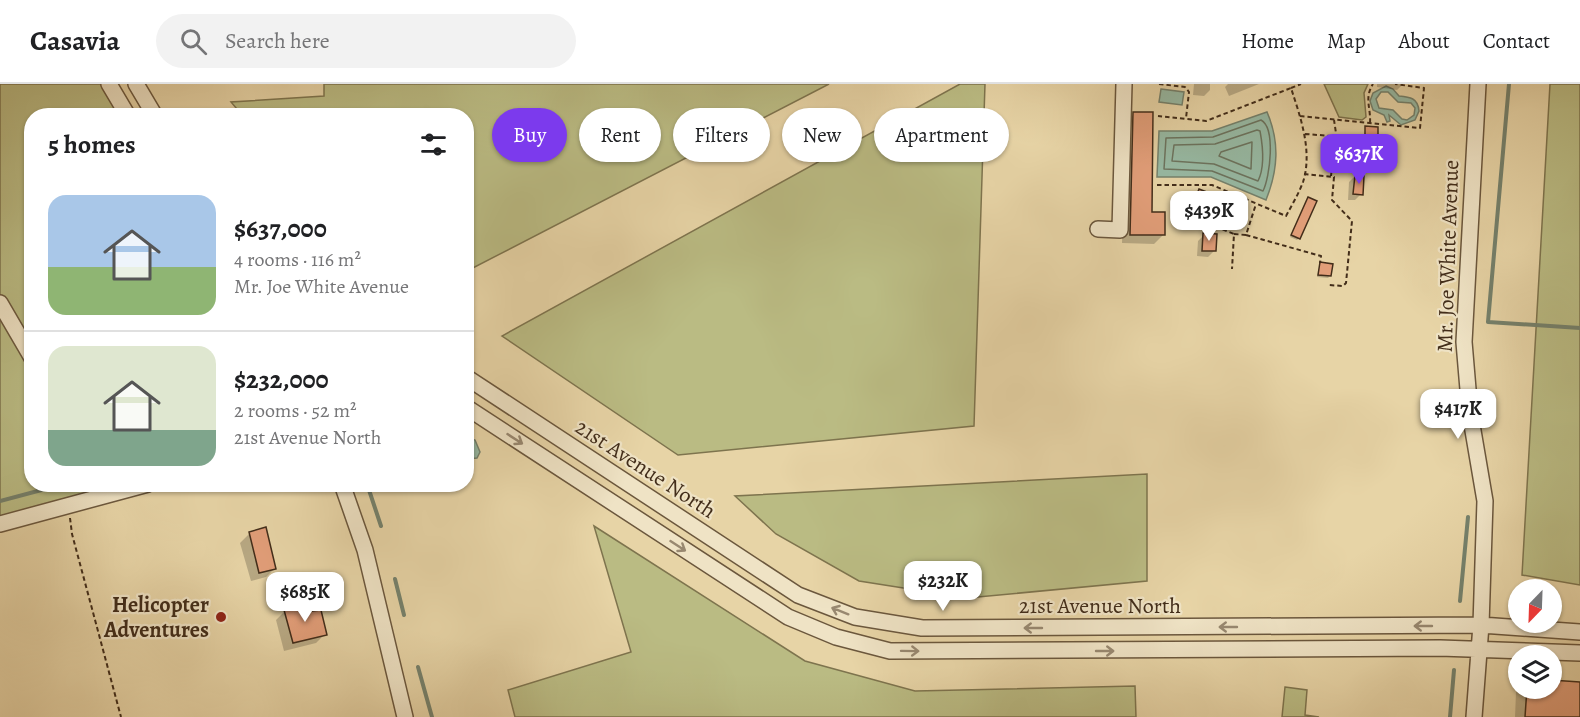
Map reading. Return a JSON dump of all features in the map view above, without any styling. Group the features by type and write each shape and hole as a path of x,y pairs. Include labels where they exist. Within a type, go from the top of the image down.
{"street":[{"path":"109,84 123,108"},
{"path":"136,84 150,108"},
{"path":"1098,229 1120,230 1124,84"},
{"name":"Mr. Joe White Avenue","path":"1474,717 1481,625 1485,501 1470,413 1464,342 1478,84"},
{"path":"0,303 24,344"},
{"name":"21st Avenue North","path":"474,382 798,595 855,617 922,628 1481,625 1580,632"},
{"name":"21st Avenue North","path":"474,412 788,617 836,637 890,651 1440,648 1580,653"},
{"path":"0,524 119,492"},
{"path":"345,492 365,550 405,717"},
{"path":"310,581 315,602"}],"path":[{"path":"1159,84 1185,87 1189,92 1186,119"},
{"path":"1158,116 1206,121 1301,84"},
{"path":"1370,123 1371,113 1367,100 1373,84"},
{"path":"1300,117 1420,128 1424,88 1395,84"},
{"path":"1157,185 1212,185 1286,216 1304,180 1304,134 1290,88"},
{"path":"1328,285 1343,286 1346,283 1352,221 1332,200 1334,177 1331,176 1336,136 1334,120"},
{"path":"1304,134 1359,138"},
{"path":"1304,174 1331,176"},
{"path":"1228,192 1214,226 1234,234 1246,235 1321,256 1320,263"},
{"path":"1246,235 1257,204"},
{"path":"1232,269 1234,234"},
{"path":"68,506 72,534 121,717"}],"green space":[{"path":"0,84 103,84 119,108 24,108 24,492 121,492 0,524"},
{"path":"324,84 829,84 770,114 770,108 673,108 673,162 678,162 474,267 474,108 236,108 231,102 324,96"},
{"path":"960,84 985,84 984,108 916,108"},
{"path":"1324,84 1368,84 1364,93 1366,117 1362,120 1339,117"},
{"path":"1550,84 1580,84 1580,585 1562,582 1562,579 1522,575"},
{"path":"874,131 874,162 982,162 974,426 678,455 502,336 818,162 862,162 862,138"},
{"path":"1147,474 1147,581 967,598 859,581 776,534 735,496"},
{"path":"594,526 805,661 915,691 1135,686 1136,717 515,717 508,690 631,652"},
{"path":"1285,687 1307,690 1305,715 1319,717 1282,717"}],"water":[{"path":"1386,86 1393,89 1399,96 1413,99 1419,111 1415,120 1401,125 1389,115 1390,121 1387,122 1384,115 1373,110 1370,101 1373,93","holes":["1381,92 1388,92 1398,102 1411,103 1415,108 1414,115 1407,120 1402,119 1393,110 1379,108 1376,99"]},
{"path":"1161,89 1184,92 1182,105 1159,102"},
{"path":"1267,112 1274,134 1276,156 1273,178 1266,200 1211,177 1157,177 1159,131 1212,131"},
{"path":"474,440 480,452 477,458 474,458"}],"building":[{"path":"1133,112 1153,112 1152,212 1165,212 1165,235 1130,235"},
{"path":"1365,126 1378,127 1378,137 1365,136"},
{"path":"1355,175 1364,176 1363,195 1353,194"},
{"path":"1199,189 1222,198 1214,218 1191,209"},
{"path":"1308,197 1317,201 1300,239 1291,235"},
{"path":"1203,233 1217,234 1216,251 1202,251"},
{"path":"1320,262 1333,264 1331,276 1318,275"},
{"path":"266,527 276,569 259,573 249,532"},
{"path":"306,604 312,611 321,610 327,635 293,643 284,610"},
{"path":"1562,681 1580,682 1580,717 1525,717 1526,699 1562,699"}],"waterway":[{"path":"1509,84 1488,322 1580,328"},
{"path":"0,501 34,492"},
{"path":"370,492 381,526"},
{"path":"1460,601 1468,517"},
{"path":"395,579 404,615"},
{"path":"418,667 432,717"},
{"path":"1450,717 1454,670"}],"place":[{"name":"Helicopter Adventures","path":"221,617"}]}
